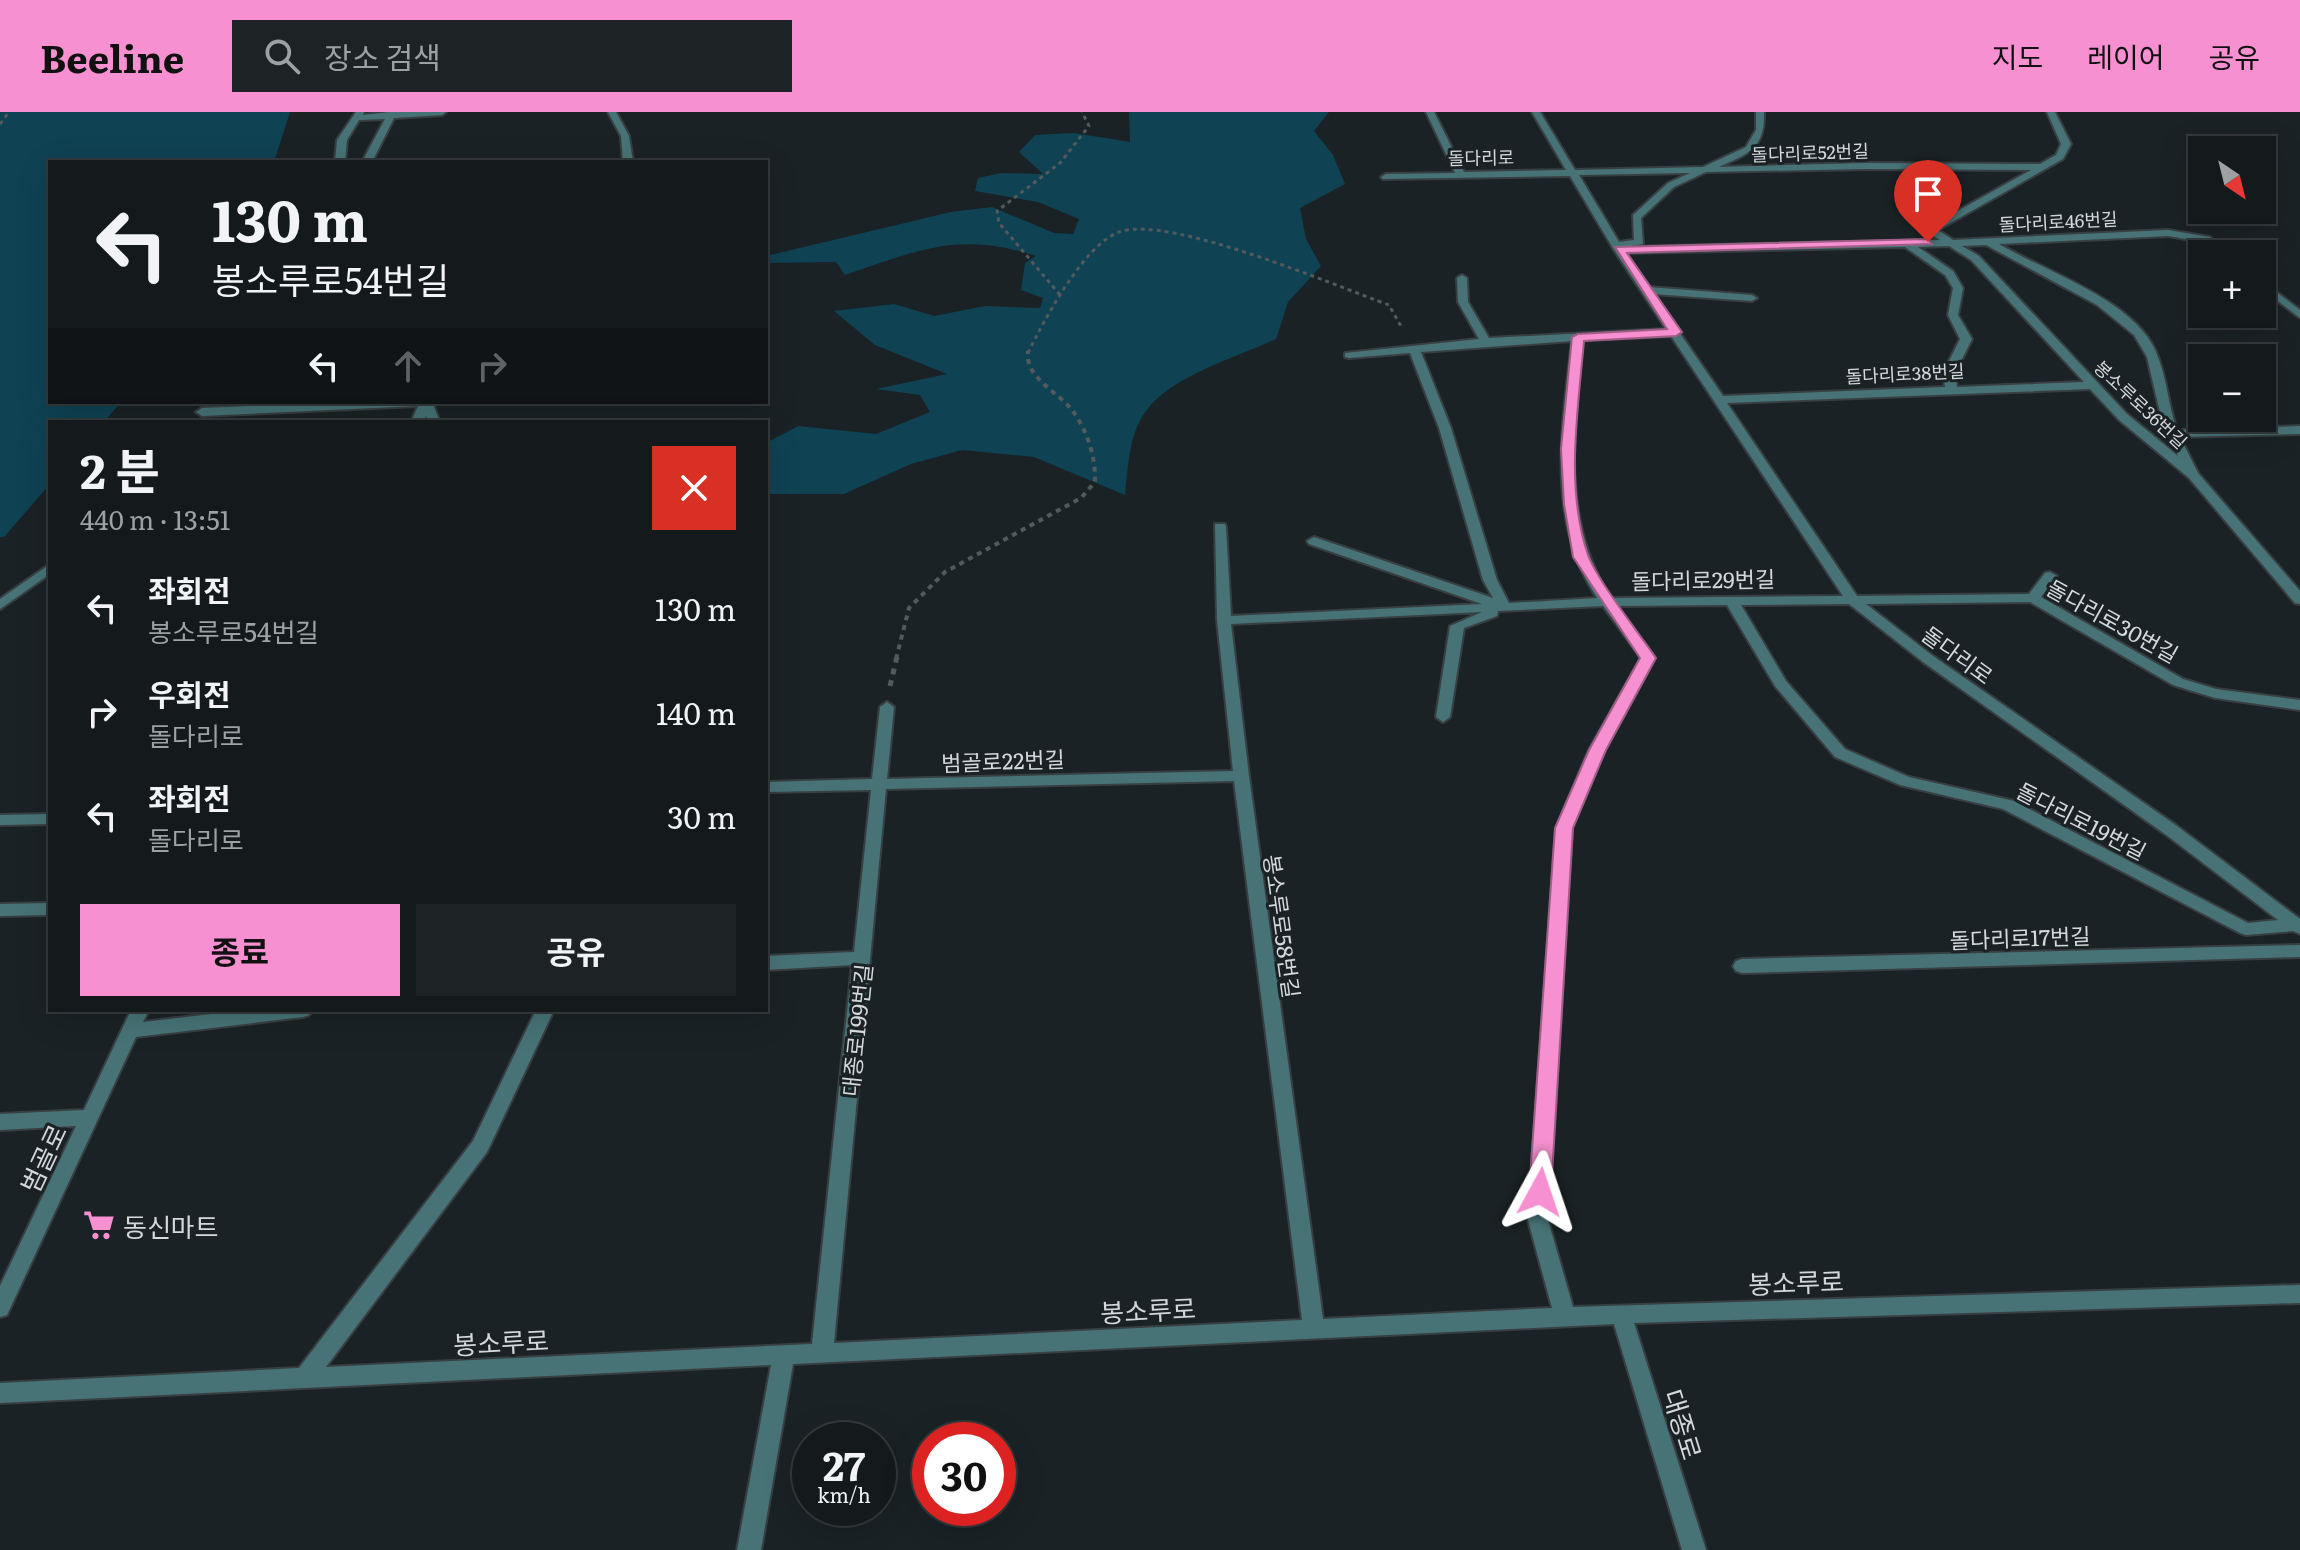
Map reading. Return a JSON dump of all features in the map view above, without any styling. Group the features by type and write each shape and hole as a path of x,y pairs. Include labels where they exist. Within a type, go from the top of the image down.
{"street":[{"path":"340,160 342,140 358,115 442,112"},
{"path":"612,112 625,136 628,160"},
{"path":"1430,112 1461,176"},
{"name":"돌다리로","path":"1536,112 1576,173 1618,248 1853,600 1928,659 2171,830 2298,926"},
{"path":"1618,248 1639,242 1636,217 1646,204 1671,185 1750,149 1760,130 1760,112"},
{"name":"돌다리로46번길","path":"1950,242 1931,230 1970,205 2060,157 2066,144 2051,112"},
{"path":"368,160 392,114"},
{"name":"돌다리로52번길","path":"1576,173 1864,166 2044,167"},
{"name":"돌다리로","path":"1386,177 1576,173"},
{"name":"돌다리로46번길","path":"1618,248 1988,242 2168,233 2207,240"},
{"path":"1905,242 1949,273 1958,288 1953,315 1966,339 1949,373 1951,388"},
{"name":"봉소루로36번길","path":"1950,242 1975,258 2092,385 2193,475 2222,505 2300,600"},
{"name":"봉소루로36번길","path":"1988,242 2016,261 2106,304 2131,325 2149,348 2172,434 2300,430"},
{"path":"1462,278 1463,302 1486,342"},
{"path":"1648,290 1752,298"},
{"path":"2276,295 2300,315"},
{"path":"1349,355 1486,342 1676,332"},
{"path":"1565,1317 1538,1220 1564,828 1597,750 1648,658 1581,557 1571,504 1568,449 1578,337"},
{"path":"1414,349 1445,428 1490,580 1505,608"},
{"name":"돌다리로38번길","path":"1720,400 1951,388 2092,385"},
{"path":"203,412 360,404"},
{"path":"2172,434 2188,459 2193,475"},
{"name":"봉소루로58번길","path":"1220,527 1224,620 1241,776 1314,1329"},
{"path":"1314,541 1505,608"},
{"path":"0,605 48,569"},
{"path":"2033,598 2050,576"},
{"name":"돌다리로30번길","path":"1853,600 2033,598 2178,682 2215,693 2300,705"},
{"name":"돌다리로19번길","path":"1731,600 1780,683 1840,753 1905,781 2008,805 2246,929 2298,926"},
{"name":"돌다리로29번길","path":"1224,620 1609,602 1853,600"},
{"name":"돌다리로29번길","path":"1443,717 1457,626 1505,608"},
{"name":"대종로199번길","path":"822,1353 887,707"},
{"name":"범골로22번길","path":"768,787 1241,776"},
{"path":"0,820 48,819"},
{"path":"0,910 48,909"},
{"name":"돌다리로17번길","path":"1742,966 2300,951"},
{"path":"768,963 863,958"},
{"name":"범골로","path":"0,1308 139,1012"},
{"path":"131,1031 287,1012"},
{"path":"305,1378 480,1146 544,1012"},
{"name":"범골로","path":"0,1122 90,1117"},
{"name":"봉소루로","path":"0,1393 1621,1314 2300,1294"},
{"name":"대종로","path":"1621,1314 1694,1550"},
{"path":"749,1550 784,1355"}],"path":[{"path":"0,124 9,112"},
{"path":"1060,295 999,223 997,211 1060,164 1089,126 1082,112"},
{"path":"887,707 909,608 945,572 1081,498 1095,482 1094,463 1075,413 1027,362 1031,346 1060,295 1116,233 1159,230 1389,305 1414,349"}],"shaded area":[{"path":"0,112 290,112 275,160 48,160 48,404 119,404 106,420 48,420 48,486 4,537 0,537"},
{"path":"1129,112 1329,112 1314,131 1333,155 1345,184 1300,208 1306,239 1321,266 1288,302 1276,339 1188,378 1157,399 1136,430 1130,451 1125,495 1034,457 962,450 911,464 844,494 768,494 768,442 798,426 876,434 930,412 920,395 876,389 947,374 875,345 834,311 894,304 934,316 985,306 1040,308 1043,298 1021,290 1025,263 1036,256 984,245 961,244 917,251 845,275 836,262 768,263 768,256 951,212 992,207 1054,233 1073,234 1079,219 1038,202 975,191 978,178 1001,173 1043,174 1019,152 1035,135 1074,133 1130,142"}],"place":[{"name":"동신마트","path":"99,1225"}],"route":[{"path":"1540,1192 1564,828 1597,750 1648,658 1581,557 1571,504 1568,449 1578,337 1676,332 1619,250 1928,242"}]}
